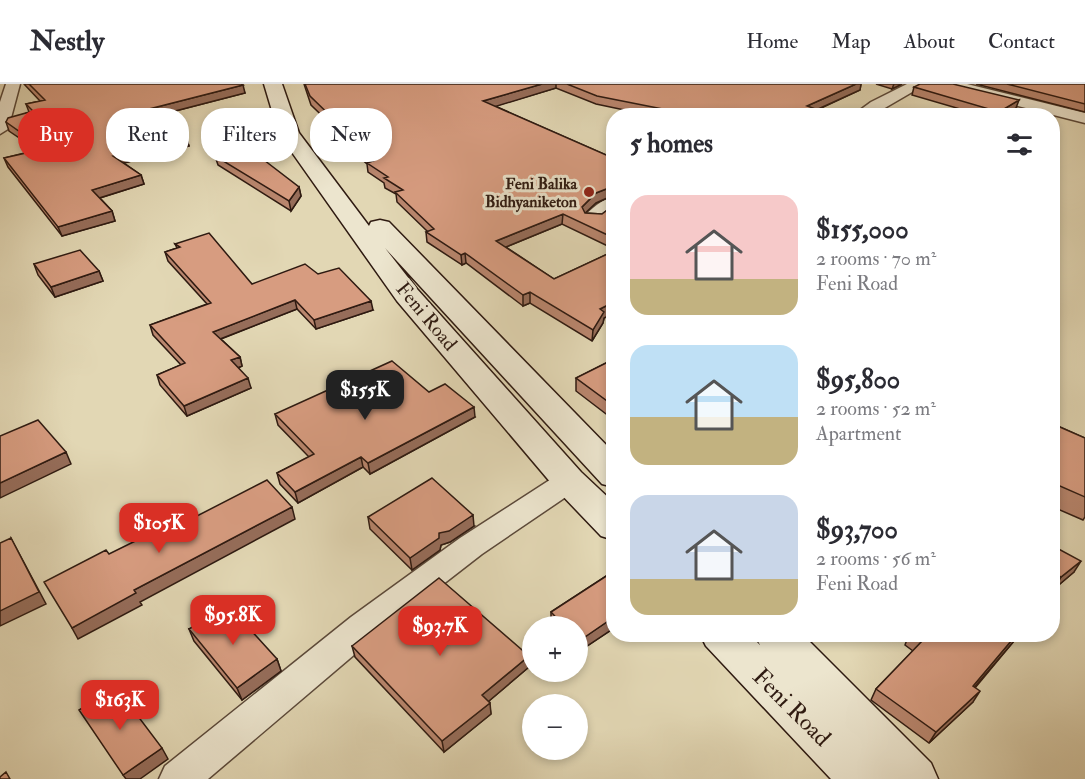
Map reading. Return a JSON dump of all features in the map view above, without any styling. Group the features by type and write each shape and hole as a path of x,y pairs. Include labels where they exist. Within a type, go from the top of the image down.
{"main road":[{"name":"Feni Road","path":"273,84 289,135 407,295 569,481 606,518"},
{"path":"292,84 306,128 320,150 378,225 445,299 555,410 606,466"},
{"name":"Feni Road","path":"729,642 863,779"},
{"path":"783,642 914,779"}],"street":[{"path":"0,129 12,84"},
{"path":"872,108 919,84"},
{"path":"950,84 1045,108"},
{"path":"1060,112 1085,118"},
{"path":"593,218 606,208"},
{"path":"179,779 363,627 471,546 569,481"}],"building":[{"path":"29,84 243,85 153,108 106,108 106,162 122,162 141,175 92,190 112,211 58,227 4,158 18,155 18,162 94,162 94,108 30,108 26,104 45,100"},
{"path":"305,84 542,84 483,101 606,155 606,189 596,193 582,207 585,213 602,214 606,211 606,234 563,214 496,241 554,279 606,255 606,306 600,309 604,312 593,330 530,292 523,295 465,253 461,255 426,232 434,229 395,192 403,190 384,178 388,177 367,163 392,162 392,108 322,108 310,96"},
{"path":"567,84 856,84 807,106 813,108 658,108 597,96"},
{"path":"920,84 953,84 1019,100 1006,108 985,108 914,87"},
{"path":"1007,84 1085,84 1085,104"},
{"path":"18,115 18,131 6,122 8,118"},
{"path":"225,162 266,162 299,187 289,201"},
{"path":"209,233 252,284 305,264 318,274 339,268 371,301 314,320 295,300 213,332 240,357 231,360 248,378 184,406 157,375 185,363 150,325 211,303 165,252 180,247 175,244"},
{"path":"80,250 99,271 51,287 34,264"},
{"path":"392,361 429,392 445,384 474,407 368,463 361,457 295,492 277,473 314,454 275,414"},
{"path":"606,363 606,400 576,378"},
{"path":"38,420 66,452 0,483 0,436"},
{"path":"1060,427 1085,438 1085,497 1060,486"},
{"path":"432,478 473,515 449,531 439,533 439,538 410,558 368,517"},
{"path":"267,480 292,507 134,590 136,593 72,628 44,582 106,550 109,554 192,513 195,517"},
{"path":"11,538 39,592 0,611 0,543"},
{"path":"1060,550 1081,561 1060,576"},
{"path":"606,576 606,622 588,635 588,616 555,616 551,612"},
{"path":"439,578 522,650 522,662 482,695 490,703 442,741 352,646"},
{"path":"228,605 277,659 237,688 189,629"},
{"path":"921,642 1010,642 973,686 980,691 936,732 876,689"},
{"path":"116,687 162,748 123,775 79,710"},
{"path":"6,772 10,779 0,779 0,777"}],"place":[{"name":"Feni Balika Bidhyaniketon","path":"589,192"}]}
